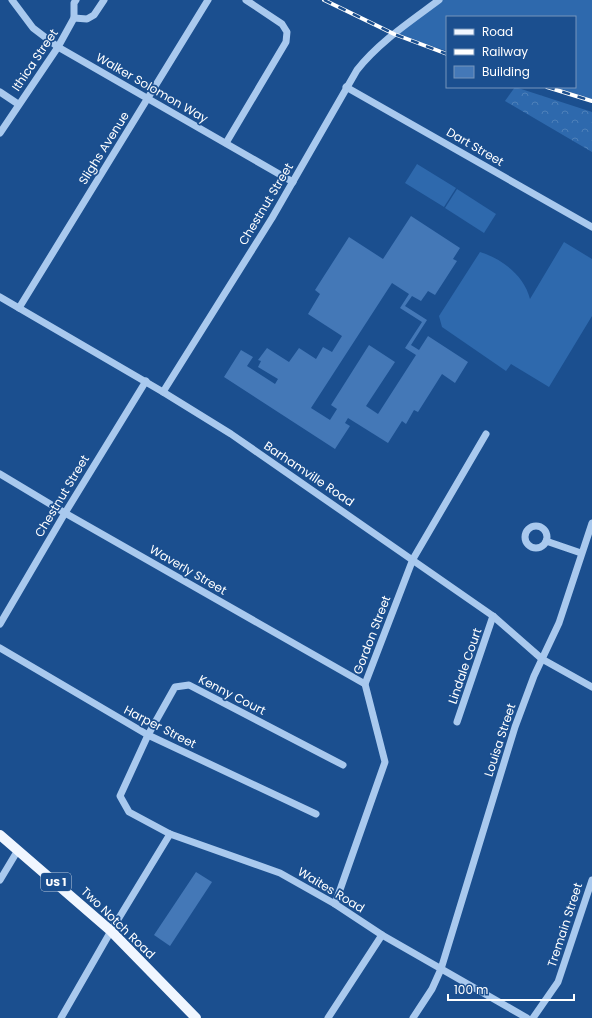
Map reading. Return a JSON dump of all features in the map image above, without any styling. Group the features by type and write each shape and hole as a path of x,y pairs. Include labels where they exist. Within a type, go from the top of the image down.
{"main road":[{"name":"Two Notch Road","path":"0,835 111,931 196,1018"}],"street":[{"name":"Walker Solomon Way","path":"12,0 33,28 58,47 148,97 293,182"},
{"name":"Ithica Street","path":"0,133 18,104 58,47 74,18 74,3 76,0"},
{"path":"74,18 87,19 94,15 104,0"},
{"name":"Slighs Avenue","path":"18,308 208,0"},
{"path":"226,143 286,42 287,32 282,24 246,0"},
{"name":"Chestnut Street","path":"163,392 293,182 346,87 363,63 394,34 439,0"},
{"name":"Dart Street","path":"346,87 592,227"},
{"path":"0,92 18,104"},
{"name":"Barhamville Road","path":"0,297 146,381 243,443 413,559 493,616 542,659 592,687"},
{"name":"Chestnut Street","path":"0,624 65,513 146,381"},
{"name":"Gordon Street","path":"335,904 385,762 365,684 413,559 486,434"},
{"name":"Waverly Street","path":"0,474 65,513 365,684"},
{"name":"Louisa Street","path":"413,1018 432,989 441,969 515,727 534,676 559,623 592,523"},
{"path":"546,541 581,553"},
{"name":"Lindale Court","path":"457,722 493,616"},
{"name":"Harper Street","path":"0,648 148,735 316,814"},
{"name":"Kenny Court","path":"120,796 148,735 175,687 189,685 344,765"},
{"name":"Waites Road","path":"120,796 129,812 170,834 280,873 335,904 382,935 527,1018"},
{"path":"62,1018 111,931 170,834"},
{"path":"0,880 18,850"},
{"name":"Tremain Street","path":"533,1018 558,982 592,880"},
{"path":"328,1018 382,935"}],"green space":[{"path":"439,0 592,0 592,99 558,88 576,88 576,16 446,16 446,51 394,34"},
{"path":"514,88 518,88 592,112 592,152 505,101"},
{"path":"417,164 456,188 444,207 405,183"},
{"path":"457,189 496,214 484,233 445,208"},
{"path":"564,242 592,259 592,316 549,387 511,364 506,371 442,327 439,316 480,252 496,259 511,269 523,283 530,299"}],"building":[{"path":"411,216 460,248 453,259 457,261 435,295 428,291 421,301 412,296 405,306 427,320 411,345 419,350 428,336 468,362 455,383 442,374 418,412 414,410 406,424 402,421 388,443 348,418 345,423 350,426 335,449 224,377 241,350 253,357 247,366 275,384 278,379 258,367 261,361 258,360 267,348 289,362 299,348 316,359 323,347 332,352 342,336 308,314 320,294 315,290 349,237 383,259","holes":["392,283 409,294 400,308 422,322 405,348 416,355 378,414 366,406 395,362 369,345 331,405 337,409 330,420 311,408"]},
{"path":"196,872 212,882 170,946 154,935"}],"railway":[{"path":"324,0 394,34 446,54"},
{"path":"550,88 592,101"}]}
